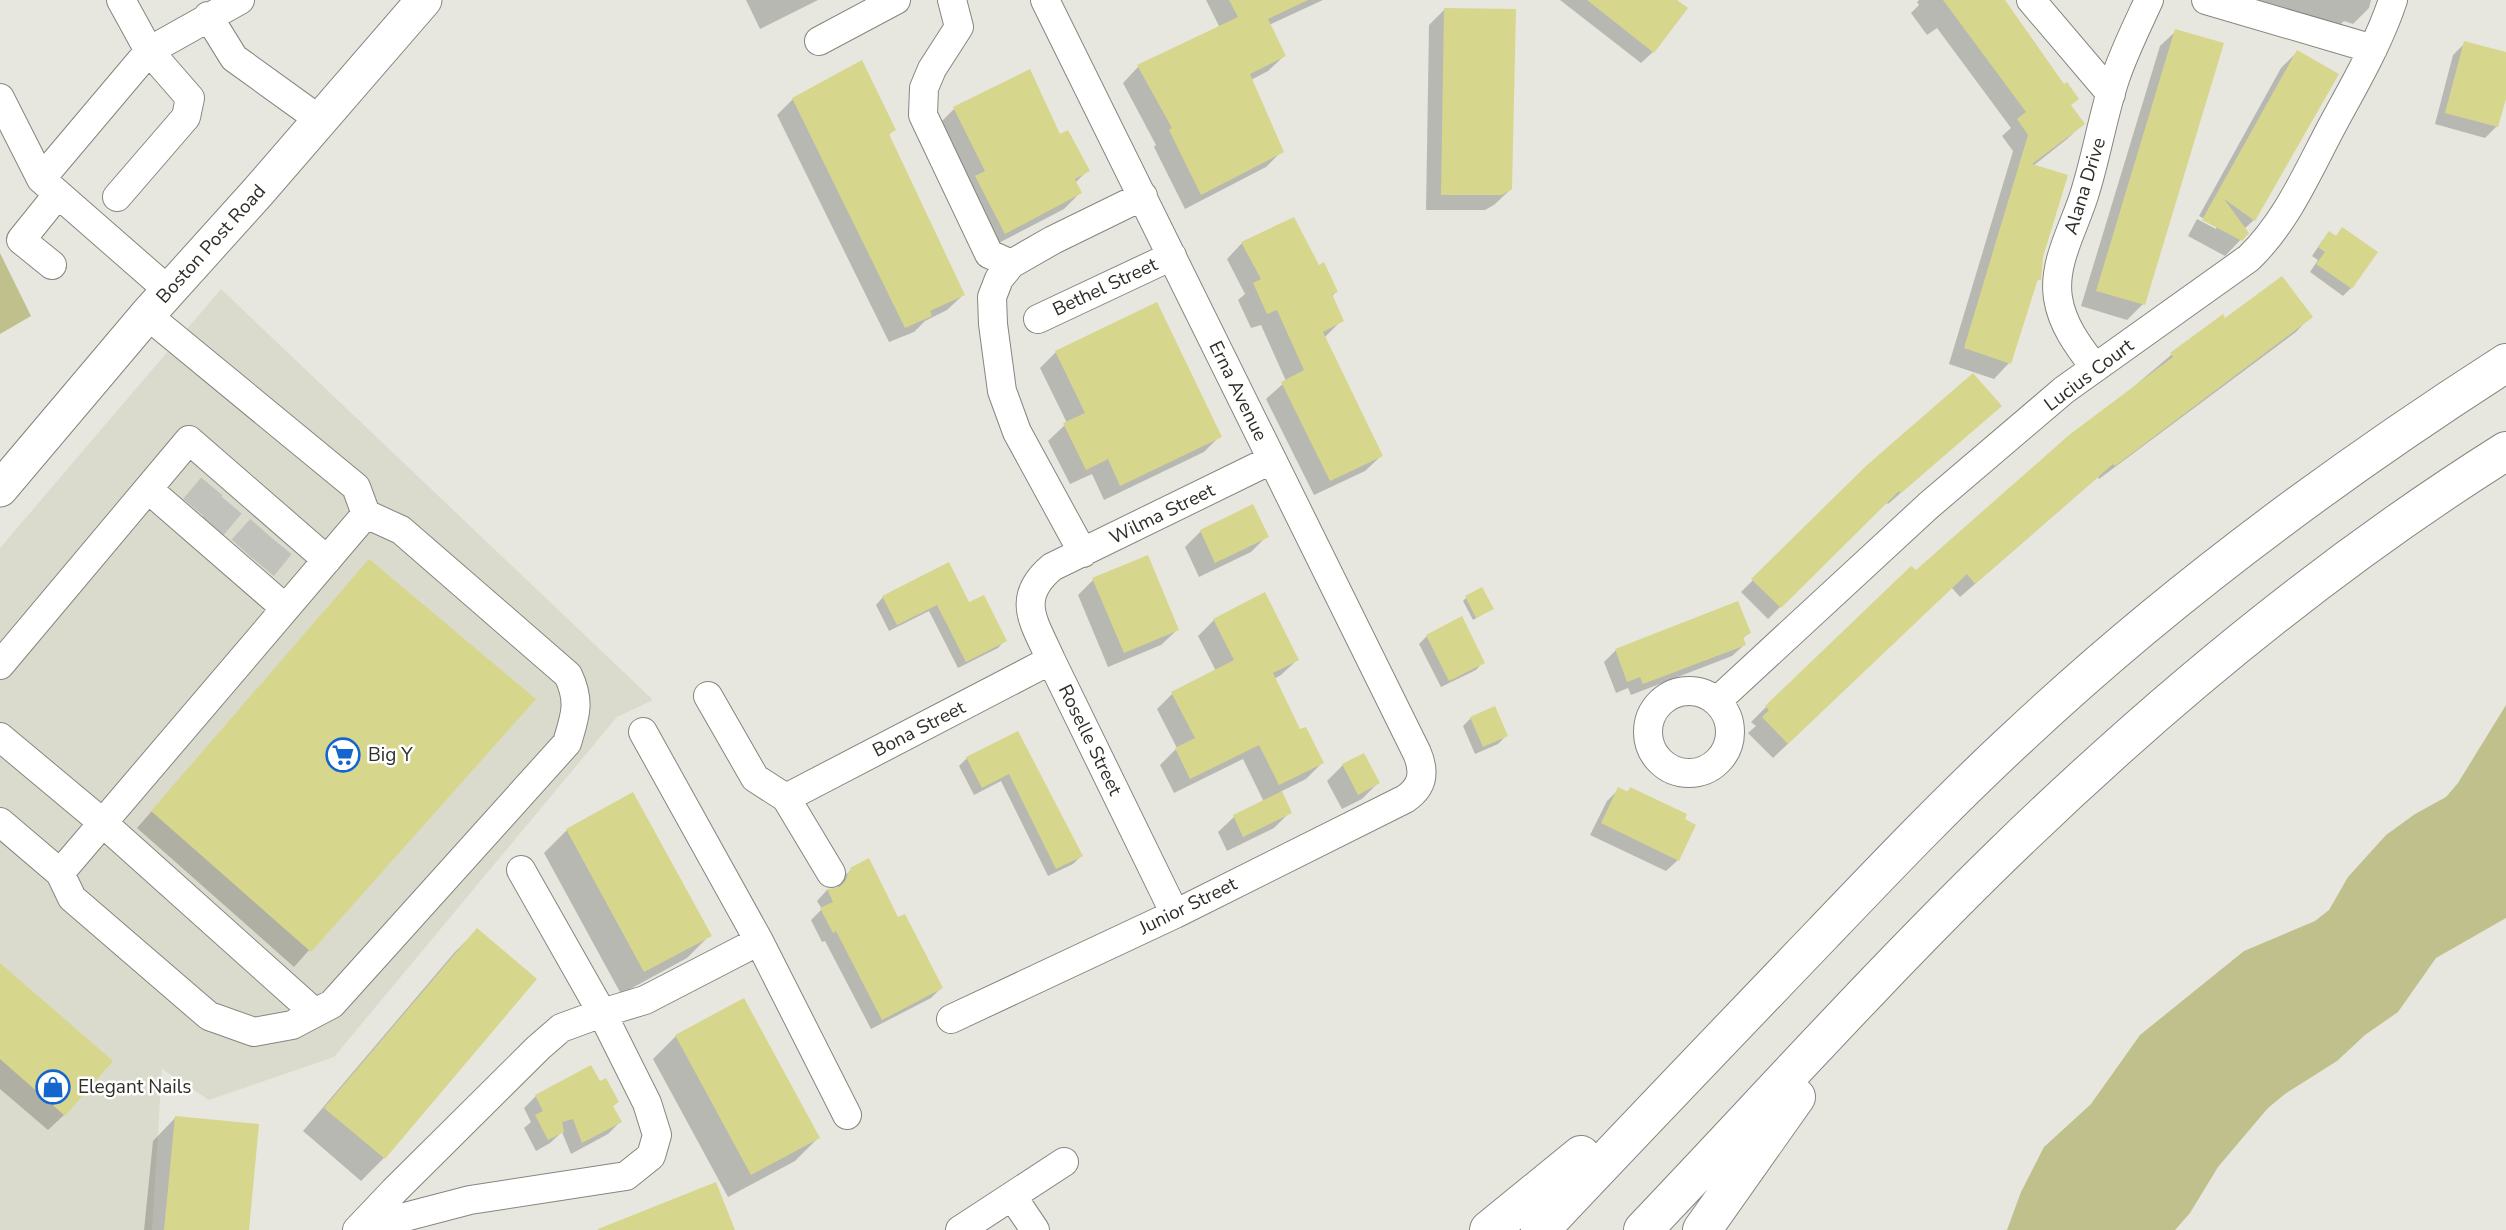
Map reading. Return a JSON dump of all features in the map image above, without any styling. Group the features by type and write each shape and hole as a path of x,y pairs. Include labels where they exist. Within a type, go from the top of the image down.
{"highway":[{"path":"1540,1230 1954,798 2030,726 2157,615 2311,495 2376,448 2506,363"},
{"path":"1643,1230 1999,858 2132,734 2345,562 2506,451"},
{"path":"1702,1230 1872,989"},
{"path":"1489,1230 1565,1170 1761,997"}],"main road":[{"name":"Boston Post Road","path":"0,489 158,303 424,0"}],"street":[{"path":"117,197 186,117 190,98 149,51 121,0"},
{"path":"52,265 21,240 49,187 149,51 240,0"},
{"path":"819,41 897,0"},
{"path":"952,0 959,27 924,88 923,115 989,254 1011,264"},
{"name":"Erna Avenue","path":"1045,0 1418,753 1422,768 1420,784"},
{"path":"2031,0 2111,94"},
{"name":"Alana Drive","path":"2095,368 2075,342 2061,313 2057,295 2058,276 2086,190 2115,79 2148,0"},
{"path":"2206,0 2373,49"},
{"name":"Lucius Court","path":"1717,701 1928,506 2064,390 2249,258 2278,226 2293,200 2373,49 2393,0"},
{"path":"208,16 234,58 320,120"},
{"path":"0,98 49,187 158,303 356,487 366,514 401,530 568,675 576,692 575,718 568,744 332,1004 292,1025 254,1032 209,1016 72,898 60,873 0,822"},
{"path":"1083,553 1017,432 1002,391 991,309 995,287 1011,264 1053,240 1143,196"},
{"name":"Bethel Street","path":"1038,319 1172,256"},
{"path":"0,665 189,440 229,487 278,529 327,560"},
{"name":"Wilma Street","path":"1052,567 1271,460"},
{"path":"148,489 199,523 237,555 258,574 285,608"},
{"path":"60,873 366,514"},
{"name":"Roselle Street","path":"1052,567 1040,577 1033,589 1029,604 1033,619 1175,914"},
{"name":"Bona Street","path":"786,798 1051,660"},
{"path":"708,696 755,778 786,798 831,873"},
{"path":"643,732 759,941 847,1115"},
{"path":"0,737 103,823 315,1013"},
{"name":"Junior Street","path":"951,1019 1175,914 1405,799 1420,784"},
{"path":"368,1230 401,1218 470,1200 626,1176 651,1156 657,1135 648,1103 602,1013 521,870"},
{"path":"357,1230 561,1028 645,1000 759,941"},
{"path":"960,1230 1064,1162"},
{"path":"1012,1196 1035,1230"}],"shaded area":[{"name":"Big Y","path":"221,289 653,700 617,717 334,1057 209,1100 162,1069 152,1230 0,1230 0,548"}],"green space":[{"path":"0,253 31,316 0,334"},
{"path":"2506,705 2506,918 2436,958 2398,1012 2365,1035 2337,1061 2268,1108 2218,1167 2190,1213 2175,1230 2007,1230 2021,1192 2044,1147 2091,1104 2140,1035 2244,951 2315,921 2329,910 2348,877 2386,835 2415,814 2446,797 2458,783"}],"building":[{"path":"1229,0 1308,0 1268,19 1286,56 1250,74 1284,152 1201,195 1169,130 1172,128 1137,65 1238,17"},
{"path":"1587,0 1677,0 1688,8 1654,53"},
{"path":"1943,0 2005,0 2064,84 2067,82 2079,99 2071,105 2085,124 2032,164 2068,175 2043,257 2041,280 2038,279 2011,364 1964,348 2028,135 2017,119 2026,112"},
{"path":"1444,8 1516,9 1512,189 1502,195 1441,195"},
{"path":"2175,29 2224,43 2145,305 2096,291"},
{"path":"2464,41 2506,52 2506,99 2498,127 2445,113"},
{"path":"2297,50 2339,74 2255,221 2224,199 2249,233 2242,241 2202,220"},
{"path":"862,60 896,130 889,134 965,295 930,311 932,316 905,328 792,98"},
{"path":"1030,69 1060,134 1068,130 1090,171 1075,179 1082,193 1005,234 975,176 985,171 953,107"},
{"path":"1294,217 1319,265 1324,262 1338,292 1332,294 1344,321 1323,332 1383,456 1330,481 1281,382 1304,370 1277,310 1267,314 1253,283 1261,279 1241,242"},
{"path":"2342,227 2378,252 2352,289 2316,264 2325,252 2318,247 2329,231 2336,236"},
{"path":"2282,276 2313,317 2115,466 2113,464 1975,584 1967,574 1788,744 1762,717 1769,710 1765,706 1911,566 1916,570 2069,435 2173,357 2170,353 2223,314 2225,318"},
{"path":"1157,302 1222,437 1120,486 1108,459 1086,470 1063,423 1085,413 1055,351"},
{"path":"1973,373 2002,406 1901,493 1899,491 1781,608 1751,579 1867,465"},
{"path":"1253,504 1269,537 1215,563 1200,530"},
{"path":"1148,555 1179,630 1124,653 1092,578"},
{"name":"Big Y","path":"369,559 536,699 311,952 151,811"},
{"path":"949,562 969,602 984,595 1007,641 966,662 937,605 897,625 882,596"},
{"path":"1482,587 1494,609 1476,618 1465,596"},
{"path":"1265,592 1299,660 1273,673 1300,729 1306,727 1324,763 1279,785 1259,745 1190,779 1175,748 1195,738 1171,692 1234,660 1213,619"},
{"path":"1738,601 1751,633 1743,637 1746,645 1643,684 1640,677 1627,682 1615,649"},
{"path":"1462,616 1485,663 1449,681 1426,635"},
{"path":"1495,706 1508,736 1483,747 1470,717"},
{"path":"1018,731 1083,856 1056,869 1009,774 982,788 966,757"},
{"path":"1364,753 1380,783 1358,795 1342,764"},
{"path":"1618,787 1628,792 1630,787 1687,814 1685,819 1696,825 1679,861 1601,823"},
{"path":"1282,791 1292,813 1243,837 1233,815"},
{"path":"633,792 712,936 644,972 566,829"},
{"path":"869,858 898,917 905,914 943,988 882,1020 836,931 833,933 820,908 833,902 827,889 840,887 851,871 850,868"},
{"path":"477,928 537,979 385,1159 324,1108"},
{"path":"0,963 113,1061 65,1116 0,1059"},
{"path":"744,998 820,1138 751,1175 675,1035"},
{"path":"591,1065 600,1081 606,1078 619,1102 613,1106 622,1122 582,1143 573,1119 562,1122 564,1132 548,1140 535,1115 543,1111 535,1095"},
{"path":"175,1116 259,1124 249,1230 164,1230"},
{"path":"716,1182 735,1230 598,1230 598,1229"}],"tunnel":[{"path":"194,508 213,485"},
{"path":"213,526 233,502"},
{"path":"242,549 262,527"},
{"path":"263,567 282,544"}],"place":[{"name":"Big Y","path":"343,755"},
{"name":"Elegant Nails","path":"53,1087"}]}
